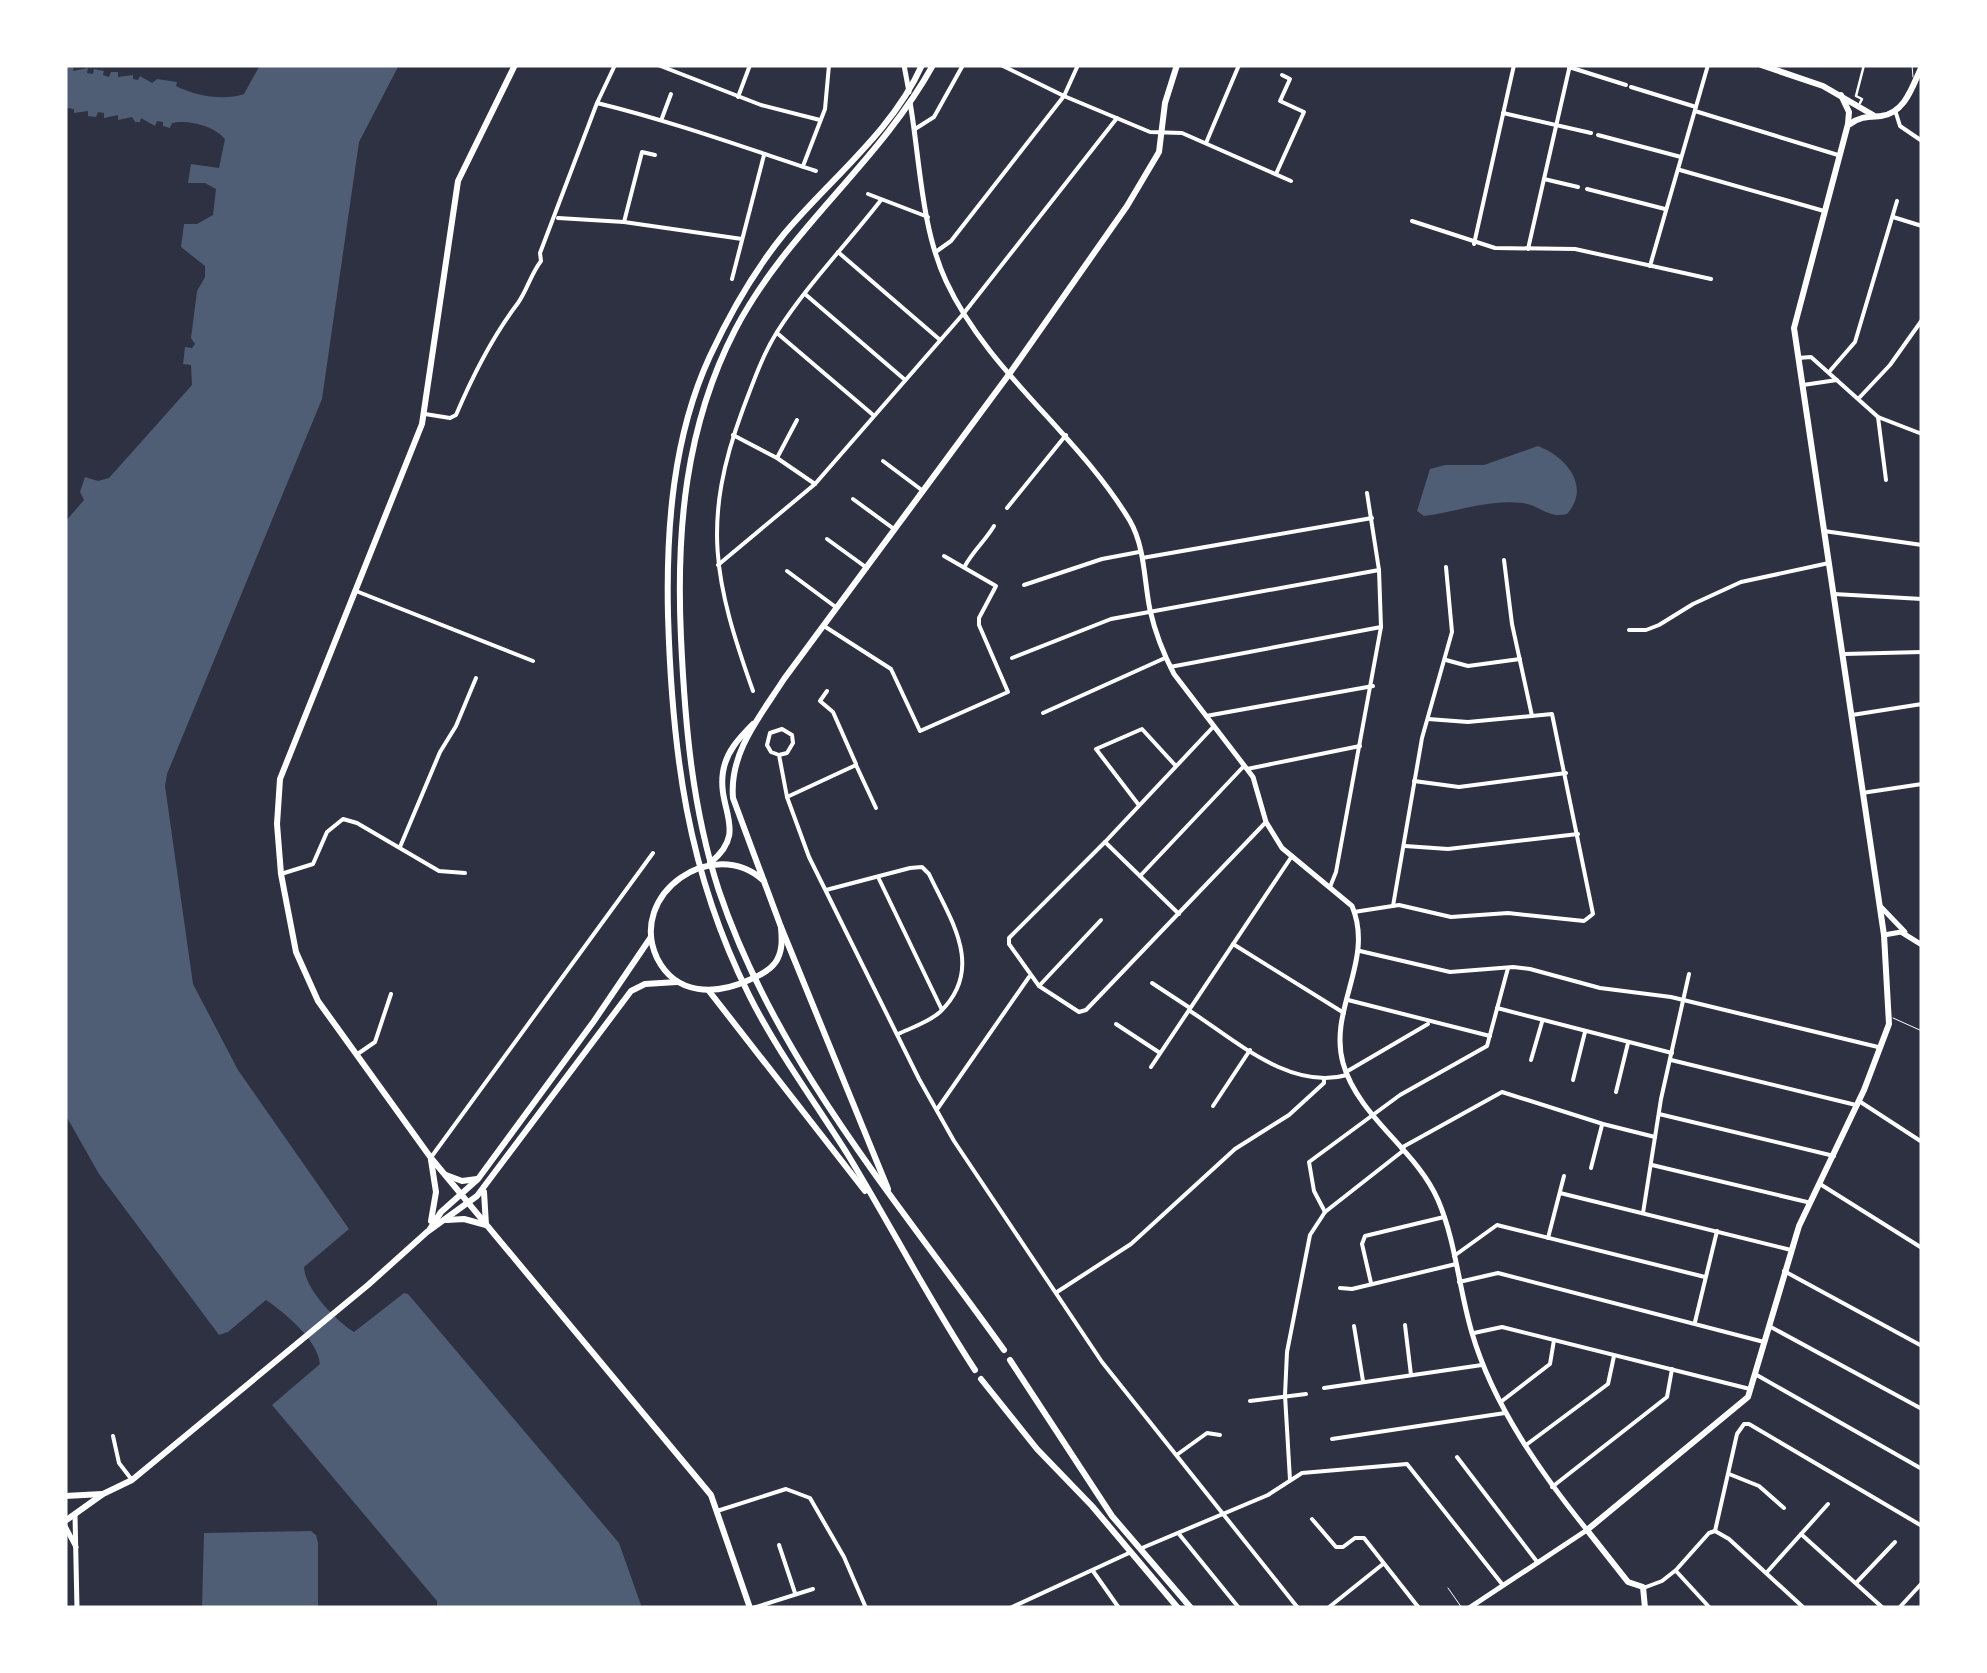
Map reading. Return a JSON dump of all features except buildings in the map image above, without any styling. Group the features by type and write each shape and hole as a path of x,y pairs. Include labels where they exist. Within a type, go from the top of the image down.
{"main road":[{"path":"516,65 458,181 425,414 280,778 276,824 282,874 296,952 327,1015 442,1172 711,1495 751,1608"},
{"path":"904,65 928,217 945,280 964,313 1010,374 1066,435 1130,522 1165,658 1253,777 1266,822 1282,848 1345,898 1354,912 1360,951 1344,1012 1342,1057 1347,1074 1373,1113 1426,1177 1444,1216 1483,1365 1525,1446 1552,1487 1628,1582 1643,1587 1645,1608"},
{"path":"922,65 886,123 758,268 708,360 688,419 670,506 667,559 673,724 682,796 706,889 748,994 975,1370"},
{"path":"933,65 900,119 775,263 734,332 714,379 694,443 681,515 679,564 686,733 694,792 719,890 772,1010 854,1144 1004,1350"},
{"path":"705,866 722,853 730,832 722,788 728,753 757,720 1010,374 1127,206 1159,152 1165,102 1177,65"},
{"path":"1761,65 1841,95 1873,115"},
{"path":"1848,124 1886,115 1903,105 1922,66"},
{"path":"1466,1608 1587,1530 1742,1404 1755,1374 1791,1250 1882,1048 1891,1017 1884,935 1798,358 1796,318 1850,112 1841,95"},
{"path":"757,720 738,758 732,788 736,807 894,1202"},
{"path":"678,982 662,966 652,936 652,916 661,896 688,872 705,866 745,868 764,881"},
{"path":"1879,905 1922,946"},
{"path":"78,1549 65,1523 75,1513 132,1480 486,1186 630,992 645,984 678,982 710,991 729,988 766,971 778,959 781,926"},
{"path":"1884,935 1908,935"},
{"path":"428,1232 441,1212 478,1179 652,936"},
{"path":"710,991 880,1212"},
{"path":"428,1232 436,1192 431,1158"},
{"path":"442,1172 462,1181 478,1179"},
{"path":"486,1186 482,1199 486,1225"},
{"path":"447,1220 464,1219 486,1225"},
{"path":"1010,1360 1112,1516 1191,1608"},
{"path":"981,1379 1037,1449 1092,1506 1178,1608"},
{"path":"77,1608 75,1513 67,1496 104,1494"}],"street":[{"path":"425,414 450,418 456,415 484,354 508,313 520,301 540,261 597,103 615,65"},
{"path":"658,65 738,97 820,120"},
{"path":"738,97 750,65"},
{"path":"802,167 824,109 829,65"},
{"path":"915,130 934,117 963,65"},
{"path":"1001,65 1117,118 1162,134 1170,131 1206,143 1291,181"},
{"path":"936,252 951,241 1064,96 1078,65"},
{"path":"1206,143 1239,65"},
{"path":"1474,244 1514,65"},
{"path":"1650,266 1708,65"},
{"path":"1859,106 1862,100 1856,96 1864,65"},
{"path":"1528,249 1569,66 1839,156"},
{"path":"1276,174 1304,112 1280,101 1290,79 1282,75"},
{"path":"662,118 670,94"},
{"path":"597,103 662,118 816,172"},
{"path":"1895,110 1900,126 1922,141"},
{"path":"1503,113 1591,132"},
{"path":"718,565 815,484 964,313 1117,118"},
{"path":"1598,135 1682,157"},
{"path":"624,222 642,152 655,155"},
{"path":"732,278 764,156"},
{"path":"1678,170 1824,211"},
{"path":"1544,179 1578,187"},
{"path":"1587,190 1666,209"},
{"path":"868,194 928,217"},
{"path":"753,691 722,598 717,509 722,470 762,358 777,332 881,200"},
{"path":"1828,372 1855,342 1897,201"},
{"path":"1892,216 1922,226"},
{"path":"556,218 624,222 742,239"},
{"path":"1412,221 1474,244 1575,248 1711,279"},
{"path":"838,252 939,339"},
{"path":"805,294 905,379"},
{"path":"1859,398 1890,365 1922,320"},
{"path":"777,332 873,416"},
{"path":"1798,358 1811,357 1878,416 1920,433 1922,424"},
{"path":"1803,385 1836,380"},
{"path":"1878,416 1886,480"},
{"path":"777,458 797,420"},
{"path":"734,434 815,484"},
{"path":"1006,508 1066,435"},
{"path":"884,461 923,491"},
{"path":"1330,886 1373,686 1381,627 1379,570 1367,494"},
{"path":"853,499 894,529"},
{"path":"1024,585 1102,559 1372,518"},
{"path":"964,568 978,542 994,526"},
{"path":"1824,530 1922,545"},
{"path":"827,539 866,568"},
{"path":"824,626 892,669 920,731 1008,692 979,626 979,618 996,586 944,556"},
{"path":"1504,560 1532,716"},
{"path":"1629,630 1659,625 1741,582 1829,562"},
{"path":"1393,906 1414,781 1452,632 1446,566"},
{"path":"1012,658 1112,619 1379,570"},
{"path":"787,571 837,608"},
{"path":"356,590 533,661"},
{"path":"1834,594 1922,599"},
{"path":"1170,667 1381,627"},
{"path":"1844,654 1922,652"},
{"path":"1043,712 1165,658"},
{"path":"1446,660 1468,666 1520,659"},
{"path":"400,848 476,678"},
{"path":"750,684 759,680"},
{"path":"1206,716 1373,686"},
{"path":"816,709 826,691"},
{"path":"820,702 833,712 876,808"},
{"path":"1852,715 1922,704"},
{"path":"1354,912 1393,906 1451,917 1508,912 1588,919 1593,914 1552,714 1468,722 1428,719"},
{"path":"1214,726 1009,938 1009,944 1039,986 1079,1012 1086,1010 1266,822"},
{"path":"1138,804 1096,749 1140,728 1176,766"},
{"path":"779,755 786,754 793,744 789,732 782,729 773,730 766,740 768,748 779,755 787,797 810,857 898,1034 972,1170 1102,1362 1298,1608"},
{"path":"1140,876 1246,767 1360,746"},
{"path":"787,797 856,765"},
{"path":"1414,781 1459,786 1566,773"},
{"path":"1862,792 1922,784"},
{"path":"282,874 313,864 327,832 343,819 358,823 440,871 465,873"},
{"path":"1405,846 1448,849 1578,834"},
{"path":"1105,842 1180,914"},
{"path":"431,1158 653,852"},
{"path":"1151,1066 1292,856"},
{"path":"826,890 922,866 953,925 963,945 956,990 942,1010 898,1034"},
{"path":"878,877 942,1010"},
{"path":"1039,986 1101,920"},
{"path":"1233,944 1344,1012"},
{"path":"1360,951 1450,972 1530,969 1614,991 1684,1001 1882,1048"},
{"path":"1326,1212 1314,1191 1309,1162 1373,1113 1487,1046 1508,968"},
{"path":"1643,1213 1654,1137 1689,974"},
{"path":"938,1108 1030,976"},
{"path":"1152,983 1286,1070 1324,1078 1347,1074 1431,1023"},
{"path":"357,1055 375,1042 391,994"},
{"path":"1348,1000 1490,1036"},
{"path":"1498,1008 1858,1103 1922,1142"},
{"path":"1531,1060 1542,1020"},
{"path":"1116,1024 1160,1053"},
{"path":"1573,1080 1585,1032"},
{"path":"1616,1092 1628,1042"},
{"path":"1214,1106 1250,1050"},
{"path":"1057,1292 1131,1244 1235,1149 1289,1115 1324,1083 1324,1078"},
{"path":"1290,1480 1285,1398 1287,1348 1310,1235 1326,1212 1402,1149 1502,1092 1654,1137"},
{"path":"1659,1114 1834,1156"},
{"path":"1591,1168 1602,1124"},
{"path":"1652,1164 1810,1203"},
{"path":"1548,1238 1564,1176"},
{"path":"1820,1184 1922,1248"},
{"path":"1560,1192 1791,1250"},
{"path":"1371,1284 1362,1244 1365,1236 1444,1216"},
{"path":"1340,1288 1352,1289 1455,1260 1497,1225 1706,1277"},
{"path":"1695,1322 1717,1231"},
{"path":"1784,1271 1922,1346"},
{"path":"1459,1282 1498,1274 1764,1342"},
{"path":"1405,1325 1411,1376"},
{"path":"1354,1326 1363,1383"},
{"path":"1769,1326 1922,1410"},
{"path":"1472,1334 1502,1327 1750,1389"},
{"path":"1502,1401 1550,1364 1554,1340"},
{"path":"1525,1446 1608,1384 1614,1356"},
{"path":"1324,1388 1483,1365"},
{"path":"1552,1487 1668,1396 1672,1370"},
{"path":"1755,1374 1922,1469"},
{"path":"1250,1401 1306,1394"},
{"path":"1332,1440 1508,1412"},
{"path":"1716,1531 1737,1434 1744,1424 1775,1438 1922,1526"},
{"path":"1178,1454 1207,1434 1220,1435"},
{"path":"113,1436 119,1463 132,1480"},
{"path":"1457,1458 1538,1563"},
{"path":"1010,1608 1268,1496 1302,1474 1407,1464 1503,1586"},
{"path":"1728,1473 1759,1486 1784,1508"},
{"path":"717,1511 786,1489 810,1498 844,1557 866,1608"},
{"path":"1766,1573 1828,1504"},
{"path":"1312,1519 1336,1547 1343,1547 1354,1538 1364,1538 1419,1608"},
{"path":"1643,1587 1662,1582 1709,1533 1716,1531 1804,1608"},
{"path":"1179,1534 1239,1608"},
{"path":"1801,1534 1883,1608"},
{"path":"1856,1584 1895,1542"},
{"path":"779,1545 796,1594"},
{"path":"1328,1608 1384,1564"},
{"path":"1092,1570 1119,1608"},
{"path":"1676,1570 1706,1606"},
{"path":"1899,1608 1922,1582"},
{"path":"751,1608 814,1589"}],"lane":[{"path":"1912,65 1914,82"},
{"path":"1891,1017 1922,1031"},
{"path":"1448,1588 1466,1608"}],"water":[{"path":"74,65 73,71 88,68 87,73 93,74 94,69 109,77 111,72 118,72 118,77 133,75 138,80 140,76 152,83 157,79 177,82 176,86 184,90 219,97 244,94 260,65 399,65 359,142 322,399 167,774 165,786 193,984 238,1070 349,1229 304,1267 316,1294 354,1332 404,1293 408,1294 619,1543 642,1608 437,1608 437,1601 272,1405 320,1364 307,1337 266,1300 219,1335 99,1174 65,1114 65,522 84,500 80,492 85,477 98,481 109,478 192,385 191,365 183,364 185,347 195,344 191,338 197,291 205,277 205,266 181,247 184,224 197,224 213,215 216,189 205,183 188,183 191,164 219,168 225,139 215,130 193,123 172,123 170,128 163,126 163,122 157,121 155,126 141,118 135,122 132,117 118,120 118,115 104,118 104,113 98,112 96,117 88,116 88,111 74,113 74,109 67,108 65,112 65,69"},
{"path":"1538,446 1557,457 1572,473 1577,493 1567,514 1554,515 1528,504 1510,502 1424,516 1417,511 1430,469 1484,465"},
{"path":"311,1531 318,1543 318,1608 202,1608 204,1533"}]}
